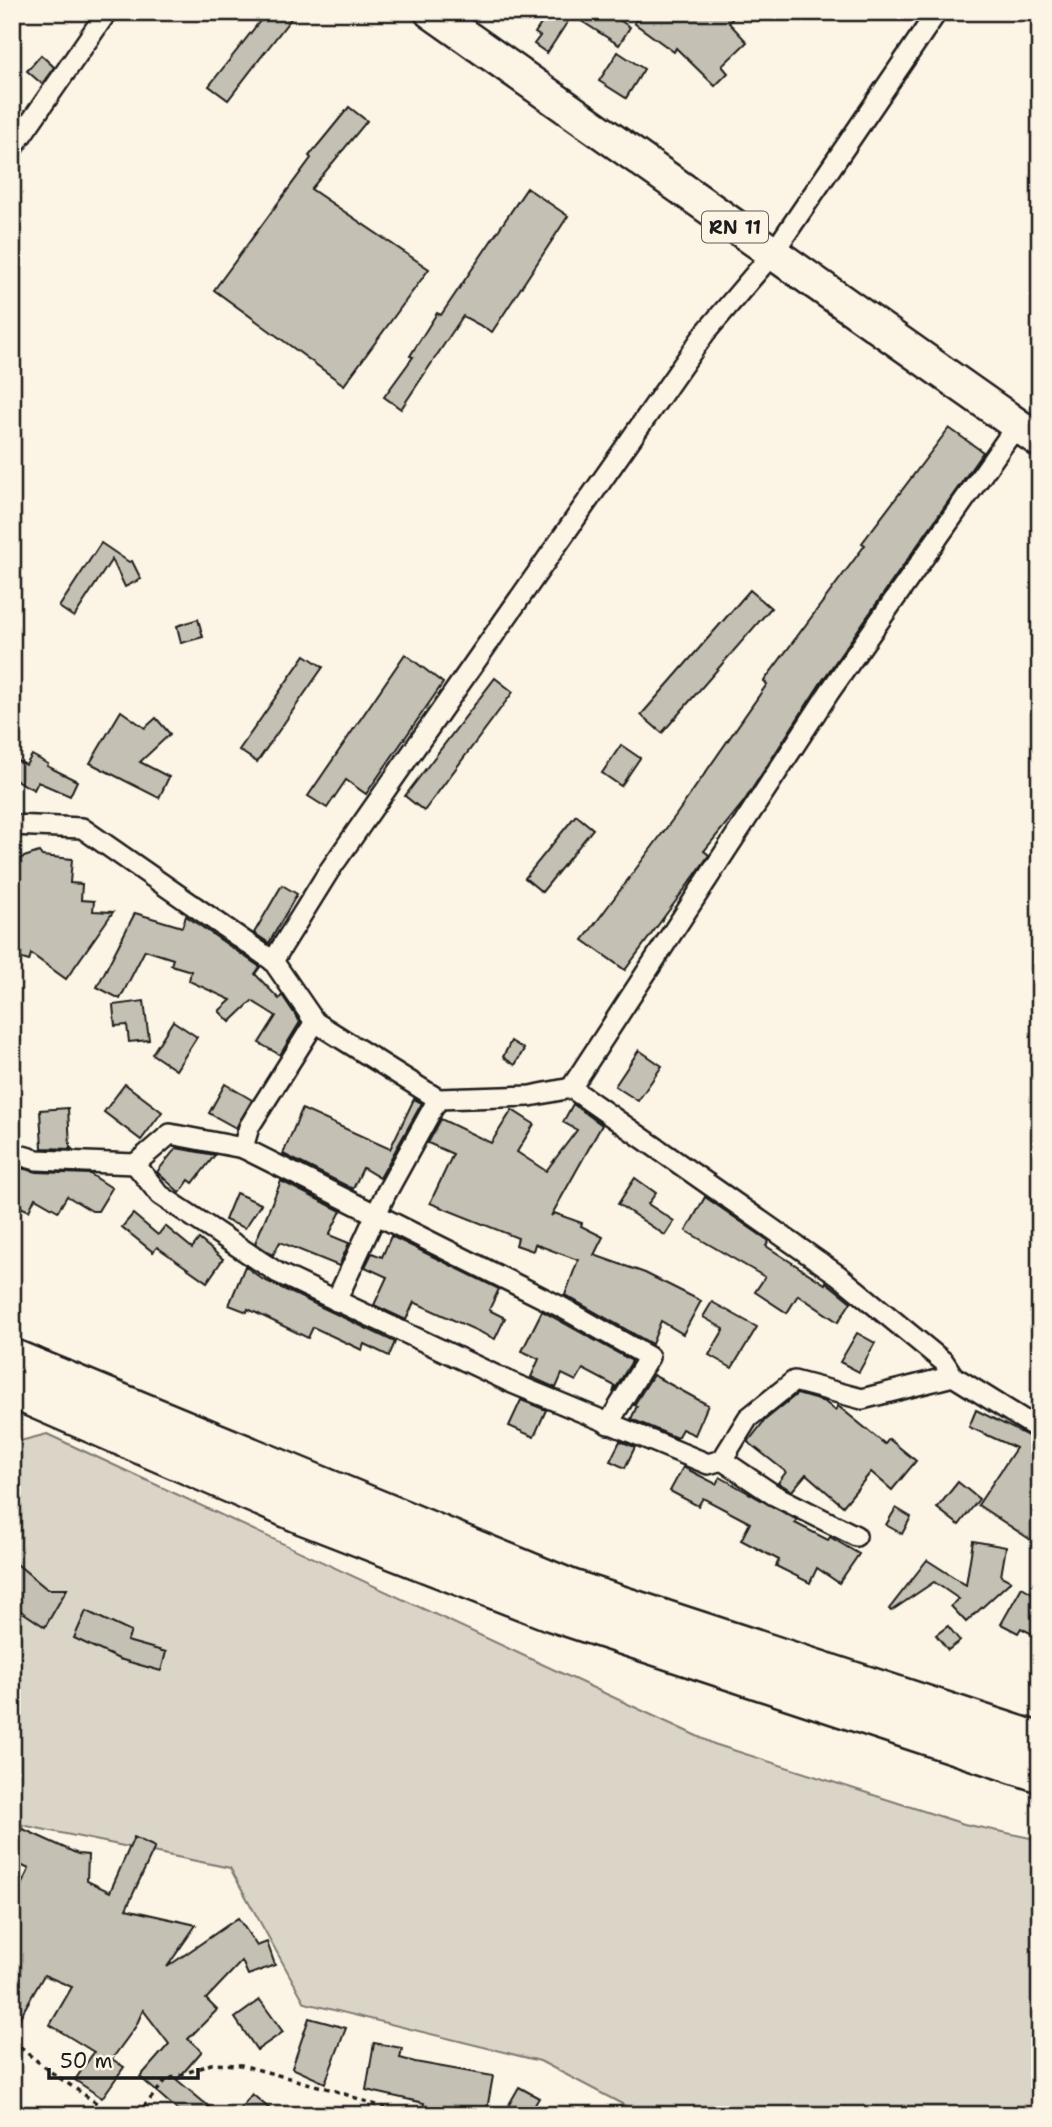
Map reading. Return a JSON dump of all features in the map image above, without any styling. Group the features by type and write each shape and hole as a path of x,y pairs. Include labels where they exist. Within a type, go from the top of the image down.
{"highway":[{"path":"12,1358 569,1588 1040,1741"},
{"path":"12,1389 305,1516 549,1611 1040,1773"}],"main road":[{"name":"RN 11","path":"431,12 1028,433"}],"street":[{"path":"12,149 107,12"},
{"path":"273,961 337,859 705,333 773,253 937,12"},
{"path":"12,825 82,828 273,961 315,1022 438,1098 530,1096 571,1088 830,691 1028,433"},
{"path":"243,1148 250,1127 315,1022"},
{"path":"571,1088 838,1275 944,1362 953,1376 1040,1430"},
{"path":"336,1301 385,1195 438,1098"},
{"path":"12,1153 37,1160 135,1164 170,1134 243,1148 593,1324 649,1357 608,1424"},
{"path":"135,1164 160,1195 278,1273 608,1424 708,1464 722,1460 748,1419 794,1381 862,1399 953,1376"},
{"path":"722,1460 774,1495 856,1536"}],"path":[{"path":"12,2041 51,2072 114,2115"},
{"path":"137,2115 166,2080 211,2064 241,2064 333,2090 405,2115"}],"shaded area":[{"path":"47,1434 714,1744 964,1824 1040,1840 1040,2115 643,2115 540,2061 305,2003 230,1868 12,1823 12,1443"}],"building":[{"path":"267,12 296,12 228,100 209,86"},
{"path":"549,12 607,12 630,27 619,45 572,15 547,53 534,44 540,36 535,33"},
{"path":"642,12 737,12 729,23 747,42 722,66 728,73 715,86 676,48 674,52 634,23"},
{"path":"618,52 644,69 626,98 599,81"},
{"path":"41,55 54,67 42,84 27,71"},
{"path":"349,107 367,121 311,189 429,269 344,385 214,290 311,158 309,156"},
{"path":"527,188 568,216 492,332 463,316 401,409 384,397 413,357 410,356 437,313 441,315"},
{"path":"949,428 983,452 820,684 743,803 704,851 709,855 625,970 583,940 676,815 767,684 764,681 865,545 862,543"},
{"path":"101,543 129,562 132,561 141,579 125,587 112,559 74,617 59,607"},
{"path":"750,590 771,608 662,733 641,715"},
{"path":"198,619 203,637 181,643 177,626"},
{"path":"405,654 443,683 366,794 346,780 327,808 308,796"},
{"path":"305,655 323,667 257,762 239,750"},
{"path":"495,678 513,692 424,811 405,796"},
{"path":"121,711 145,728 156,718 170,734 140,762 169,777 159,798 90,763"},
{"path":"621,745 640,758 621,786 602,773"},
{"path":"32,755 77,781 70,796 38,782 34,790 12,778 12,758 26,765"},
{"path":"576,815 593,829 542,892 525,878"},
{"path":"39,852 42,856 72,859 70,883 82,884 81,900 94,901 93,911 113,912 66,979 31,954 29,961 12,956 12,941 21,911 12,914 12,861"},
{"path":"282,885 297,894 269,943 254,933"},
{"path":"135,913 182,927 186,916 260,967 255,974 279,999 282,995 300,1022 280,1055 259,1043 276,1016 252,1001 230,1022 219,1011 231,1000 189,981 191,971 171,965 173,959 145,950 120,999 97,987"},
{"path":"144,1001 149,1040 129,1042 127,1025 115,1026 113,1005"},
{"path":"173,1021 197,1037 176,1070 152,1054"},
{"path":"511,1041 524,1049 515,1065 503,1057"},
{"path":"639,1050 662,1066 638,1101 615,1086"},
{"path":"125,1084 162,1112 141,1140 104,1112"},
{"path":"225,1084 252,1100 236,1128 209,1113"},
{"path":"414,1099 422,1103 380,1178 363,1168 353,1189 283,1154 302,1109 390,1149"},
{"path":"573,1104 602,1125 551,1216 554,1213 582,1223 581,1226 603,1237 594,1255 645,1273 701,1301 683,1334 661,1321 652,1344 565,1295 578,1260 535,1244 533,1251 516,1245 518,1238 430,1203 453,1154 428,1143 441,1119 491,1143 512,1110 534,1124 517,1152 546,1171 577,1130 563,1122"},
{"path":"68,1108 72,1149 42,1148 40,1110"},
{"path":"176,1148 215,1155 193,1183 189,1180 180,1193 157,1172"},
{"path":"12,1166 37,1172 90,1174 112,1188 98,1211 92,1211 67,1196 58,1211 35,1198 29,1211 12,1203"},
{"path":"635,1178 656,1193 648,1204 674,1221 665,1235 618,1204"},
{"path":"281,1181 341,1211 329,1235 349,1243 339,1266 280,1242 273,1255 255,1243"},
{"path":"236,1193 261,1204 245,1228 225,1220"},
{"path":"705,1197 769,1241 766,1246 825,1284 826,1282 851,1302 838,1322 798,1295 787,1313 755,1292 765,1277 686,1231"},
{"path":"133,1214 158,1235 165,1226 192,1248 199,1239 223,1259 207,1282 157,1247 153,1252 122,1227"},
{"path":"391,1236 499,1289 489,1310 505,1318 495,1339 414,1302 406,1320 374,1305 387,1277 365,1267 372,1253 382,1257"},
{"path":"245,1266 262,1279 395,1342 389,1356 364,1344 362,1350 313,1327 308,1338 248,1309 247,1312 229,1305"},
{"path":"712,1302 757,1327 732,1368 709,1355 724,1329 703,1317"},
{"path":"542,1311 632,1361 613,1393 615,1386 583,1369 576,1381 562,1374 556,1388 531,1377 539,1359 522,1351"},
{"path":"857,1333 875,1343 859,1372 840,1362"},
{"path":"653,1375 708,1405 695,1435 682,1429 677,1438 631,1419 637,1406 634,1405"},
{"path":"797,1394 825,1402 835,1410 838,1406 885,1444 889,1439 916,1461 892,1490 871,1472 843,1506 806,1474 792,1491 778,1483 786,1472 748,1442 765,1420"},
{"path":"521,1400 546,1410 534,1437 509,1426"},
{"path":"976,1410 1040,1442 1040,1546 978,1505 1016,1448 969,1427"},
{"path":"620,1441 635,1447 625,1468 610,1461"},
{"path":"683,1467 716,1484 720,1477 797,1520 795,1523 828,1540 830,1537 859,1554 839,1583 817,1568 810,1583 776,1566 779,1560 741,1540 750,1523 703,1498 698,1506 670,1491"},
{"path":"958,1482 979,1499 959,1525 937,1508"},
{"path":"896,1508 911,1517 902,1534 886,1525"},
{"path":"973,1541 1006,1547 1001,1576 1011,1581 966,1622 951,1606 959,1599 934,1582 891,1611 889,1609 927,1560 966,1585"},
{"path":"12,1560 47,1589 67,1589 45,1627 12,1605"},
{"path":"1022,1587 1040,1598 1040,1638 1021,1628 1018,1633 1001,1624"},
{"path":"86,1611 131,1632 127,1641 166,1652 161,1671 119,1659 74,1638"},
{"path":"948,1626 960,1641 948,1650 936,1635"},
{"path":"12,1824 78,1854 88,1855 87,1881 110,1892 134,1837 155,1847 126,1909 196,1925 167,1967 238,1918 257,1946 267,1942 275,1965 248,1975 242,1961 206,1999 217,2010 188,2039 202,2051 177,2080 219,2115 183,2115 140,2077 169,2044 143,2010 136,2026 112,2059 124,2067 102,2098 75,2080 94,2052 50,2025 72,1987 44,1975 12,2031 12,1904 29,1869 12,1861"},
{"path":"260,2000 283,2032 257,2050 235,2018"},
{"path":"309,2018 346,2028 325,2083 292,2068"},
{"path":"374,2043 402,2048 400,2058 493,2076 486,2115 423,2108 424,2103 366,2090"},
{"path":"519,2087 539,2098 529,2115 517,2115 507,2108"},
{"path":"252,2094 277,2115 235,2115"}]}
